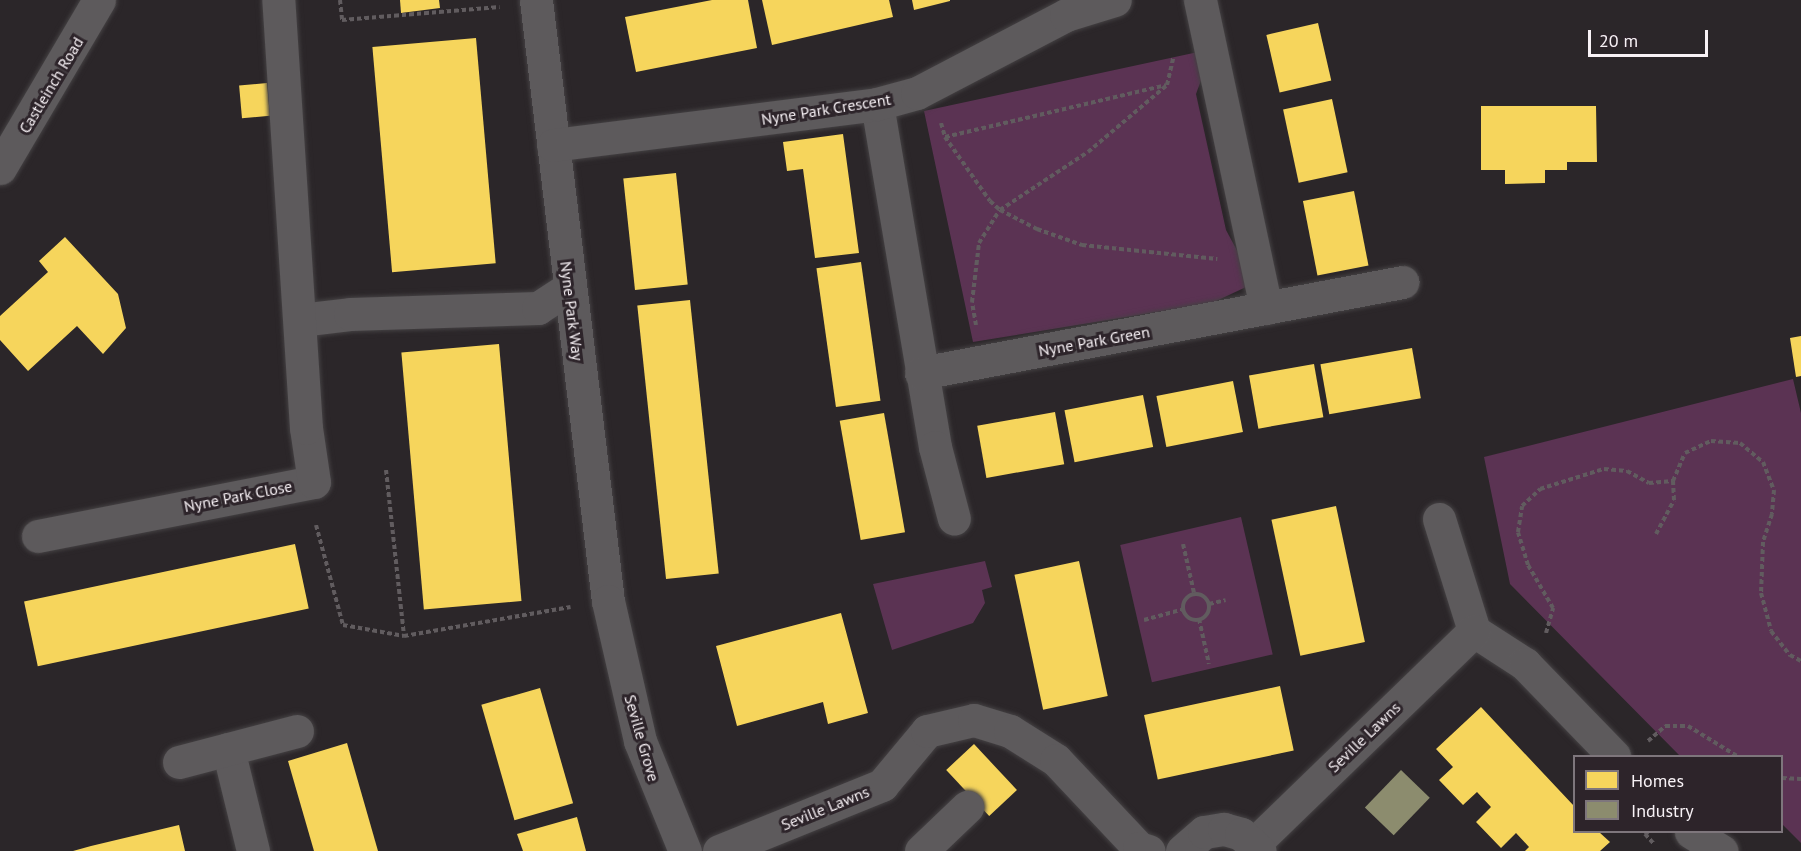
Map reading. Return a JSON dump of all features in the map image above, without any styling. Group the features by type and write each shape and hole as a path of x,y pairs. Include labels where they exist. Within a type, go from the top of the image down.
{"street":[{"name":"Castleinch Road","path":"0,168 99,0"},
{"name":"Nyne Park Close","path":"38,536 314,482 306,428 278,0"},
{"name":"Nyne Park Way","path":"536,0 569,288 610,611"},
{"name":"Nyne Park Crescent","path":"553,145 877,104 917,93 1066,15 1115,0"},
{"path":"1200,0 1266,308"},
{"path":"877,104 921,372 935,447 954,519"},
{"name":"Nyne Park Green","path":"921,372 1402,282"},
{"path":"300,320 350,314 538,308 569,288"},
{"path":"1439,519 1474,631 1525,664 1627,753"},
{"name":"Seville Grove","path":"610,611 640,741 685,851"},
{"name":"Seville Lawns","path":"1182,851 1204,832 1224,829 1257,847 1474,631"},
{"name":"Seville Lawns","path":"719,851 882,785 927,731 974,720 1010,731 1056,760 1138,848 1149,851"},
{"path":"179,762 297,730"},
{"path":"228,749 253,851"},
{"path":"921,851 967,807"},
{"path":"1694,833 1722,851"}],"path":[{"path":"340,0 342,20 500,7"},
{"path":"981,361 972,302 979,243 1000,210 1089,152 1167,85 945,137 1000,210 1037,229 1082,245 1257,263"},
{"path":"1656,534 1674,500 1673,481 1685,453 1711,441 1740,443 1763,462 1774,490 1772,514 1763,543 1761,593 1771,631 1790,655 1801,661"},
{"path":"1525,664 1550,627 1553,608 1528,565 1518,532 1522,506 1540,489 1604,469 1627,471 1649,483 1673,481"},
{"path":"386,470 404,636"},
{"path":"316,525 343,626 404,636 610,611"},
{"path":"1183,544 1194,593"},
{"path":"1194,593 1202,595 1209,604 1207,615 1199,620 1191,619 1184,609 1187,598 1194,593"},
{"path":"1209,604 1227,600"},
{"path":"1144,620 1184,609"},
{"path":"1199,620 1209,664"},
{"path":"1627,753 1665,726 1688,726 1735,755"},
{"path":"1783,778 1801,779"},
{"path":"1646,833 1660,851"}],"shaded area":[{"path":"1198,52 1203,75 1196,94 1226,230 1246,267 1246,287 1212,303 973,342 924,111"},
{"path":"1793,379 1801,413 1801,843 1783,825 1783,755 1679,755 1510,584 1484,457"},
{"path":"1241,517 1273,654 1152,682 1120,545"},
{"path":"985,561 992,587 982,590 985,603 973,623 892,650 873,584"}],"building: Homes":[{"path":"400,0 439,0 440,8 401,13"},
{"path":"712,0 748,0 757,48 636,72 625,17"},
{"path":"762,0 889,0 893,17 772,45"},
{"path":"912,0 950,0 950,1 914,10"},
{"path":"1318,23 1331,80 1280,92 1266,35"},
{"path":"476,38 496,263 392,272 372,47"},
{"path":"267,83 270,116 242,118 239,85"},
{"path":"1332,99 1348,172 1299,183 1283,109"},
{"path":"1481,106 1596,106 1597,162 1567,162 1567,170 1545,170 1545,183 1505,184 1505,170 1481,170"},
{"path":"843,134 859,253 815,258 803,169 787,171 783,142"},
{"path":"676,173 688,284 635,290 623,179"},
{"path":"1354,191 1369,266 1317,276 1303,201"},
{"path":"65,237 118,294 126,328 103,354 77,326 28,371 0,340 0,316 48,272 39,261"},
{"path":"861,262 880,401 836,407 816,268"},
{"path":"690,300 719,573 666,579 637,306"},
{"path":"1801,336 1801,376 1796,377 1790,338"},
{"path":"499,344 521,601 424,610 401,353"},
{"path":"1412,348 1421,398 1329,414 1320,364"},
{"path":"1314,364 1323,417 1258,429 1249,375"},
{"path":"1233,381 1243,432 1166,447 1156,396"},
{"path":"1143,395 1153,447 1075,462 1064,410"},
{"path":"1055,412 1064,464 986,478 977,426"},
{"path":"884,413 905,532 861,540 840,421"},
{"path":"1336,506 1365,642 1300,656 1271,520"},
{"path":"295,544 309,609 38,666 24,602"},
{"path":"1079,561 1108,696 1043,710 1014,575"},
{"path":"841,613 868,713 828,724 823,702 737,726 716,646"},
{"path":"1280,686 1294,751 1158,779 1144,715"},
{"path":"540,688 573,803 514,820 481,705"},
{"path":"1481,707 1573,805 1573,833 1600,833 1610,842 1600,851 1525,851 1529,847 1516,833 1501,848 1476,822 1491,807 1477,792 1463,805 1439,780 1453,767 1436,749"},
{"path":"347,743 378,851 314,851 288,761"},
{"path":"974,744 1017,790 989,816 946,770"},
{"path":"577,817 586,851 523,851 517,834"},
{"path":"179,825 185,851 73,851 91,846"}],"building: Industry":[{"path":"1401,770 1430,798 1394,835 1365,807"}]}
